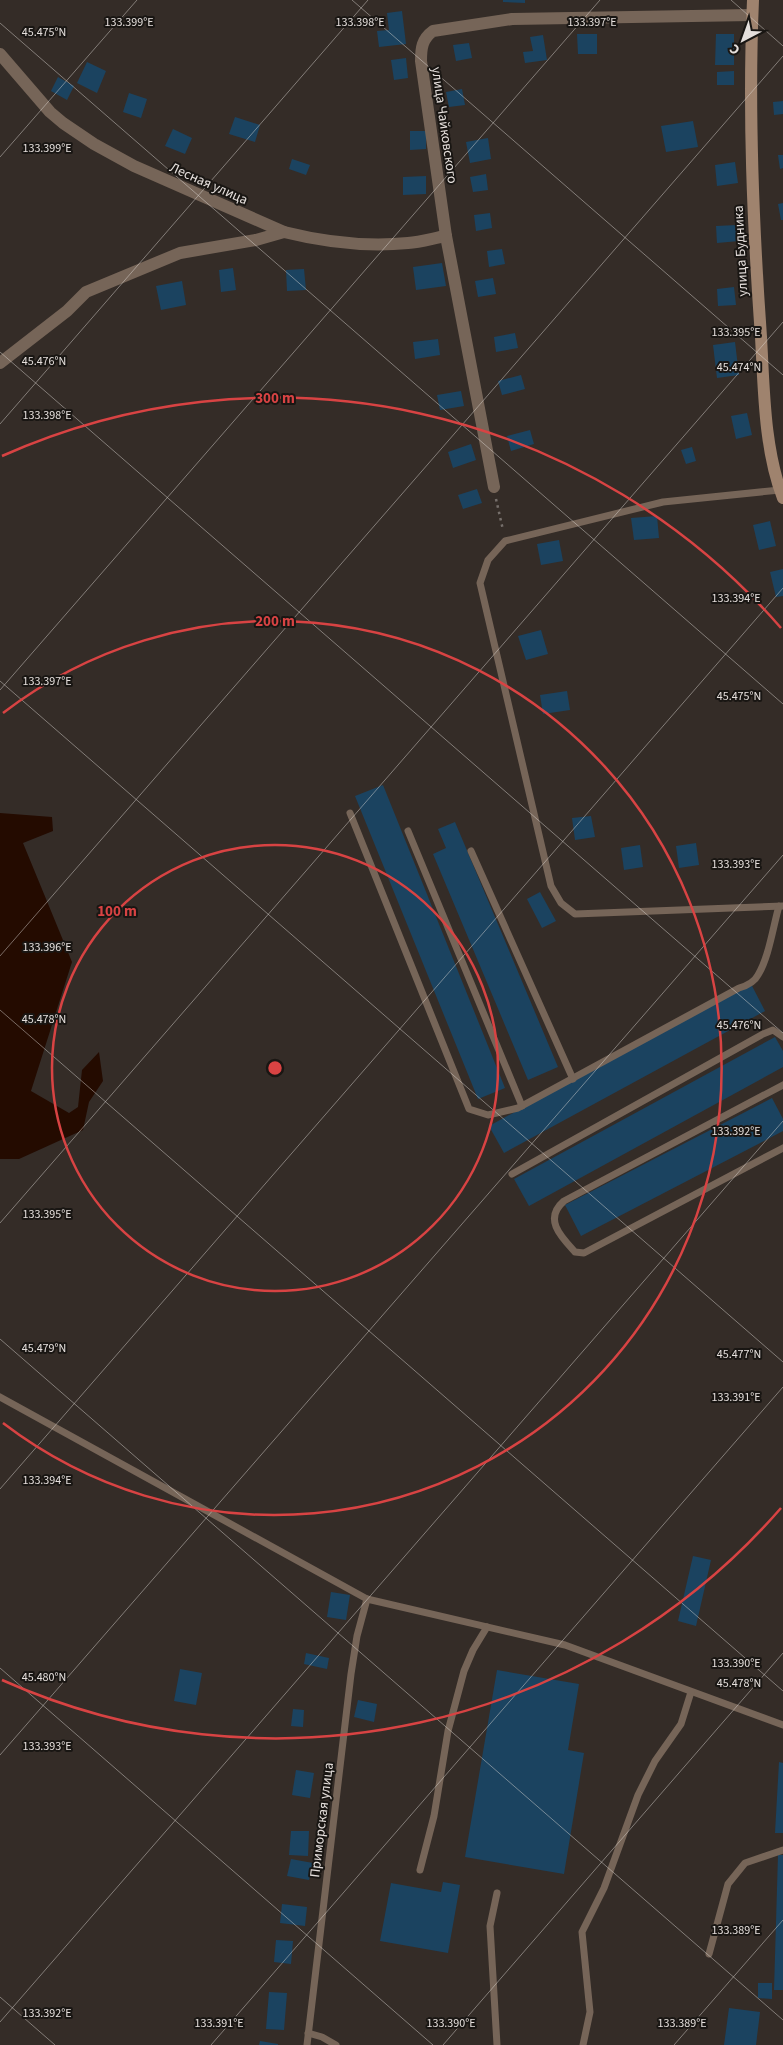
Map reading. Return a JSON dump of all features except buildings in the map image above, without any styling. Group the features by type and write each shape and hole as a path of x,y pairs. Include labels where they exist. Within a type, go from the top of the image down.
{"street":[{"name":"улица Будника","path":"753,0 750,147 753,223 765,407 772,461 781,494"},
{"name":"улица Чайковского","path":"494,487 446,236 421,61 421,46 424,40 433,31 512,19 752,14"},
{"name":"Лесная улица","path":"0,54 50,112 94,144 134,166 284,232 309,238 382,244 409,243 446,236"},
{"path":"0,363 67,311 86,292 180,252 256,240 284,232"}],"lane":[{"path":"350,813 469,1109 474,1112 488,1115 522,1106 739,988 750,984 758,976 781,906 575,914 567,909 555,896 551,886 480,583 488,560 505,542 663,502 781,494"},
{"path":"408,831 522,1106"},
{"path":"471,851 573,1079"},
{"path":"512,1174 763,1034 774,1030 783,1037"},
{"path":"783,1085 564,1201 554,1213 554,1220 567,1243 575,1252 584,1253 783,1148"},
{"path":"0,1397 367,1599 565,1645 783,1725"},
{"name":"Приморская улица","path":"307,2045 351,1674 357,1636 367,1599"},
{"path":"420,1870 434,1816 448,1731 464,1671 473,1650 487,1627"},
{"path":"583,2045 590,2012 582,1932 604,1888 638,1796 655,1761 681,1724 691,1692"},
{"path":"709,1954 728,1884 745,1863 783,1850"},
{"path":"497,1893 490,1926 497,2045"},
{"path":"308,2033 322,2037 336,2045"}],"path":[{"path":"494,487 505,542"}],"shaded area":[{"path":"0,813 52,817 53,831 23,843 72,962 31,1091 69,1113 78,1107 82,1070 99,1052 103,1081 89,1102 83,1130 19,1159 0,1159"}]}
